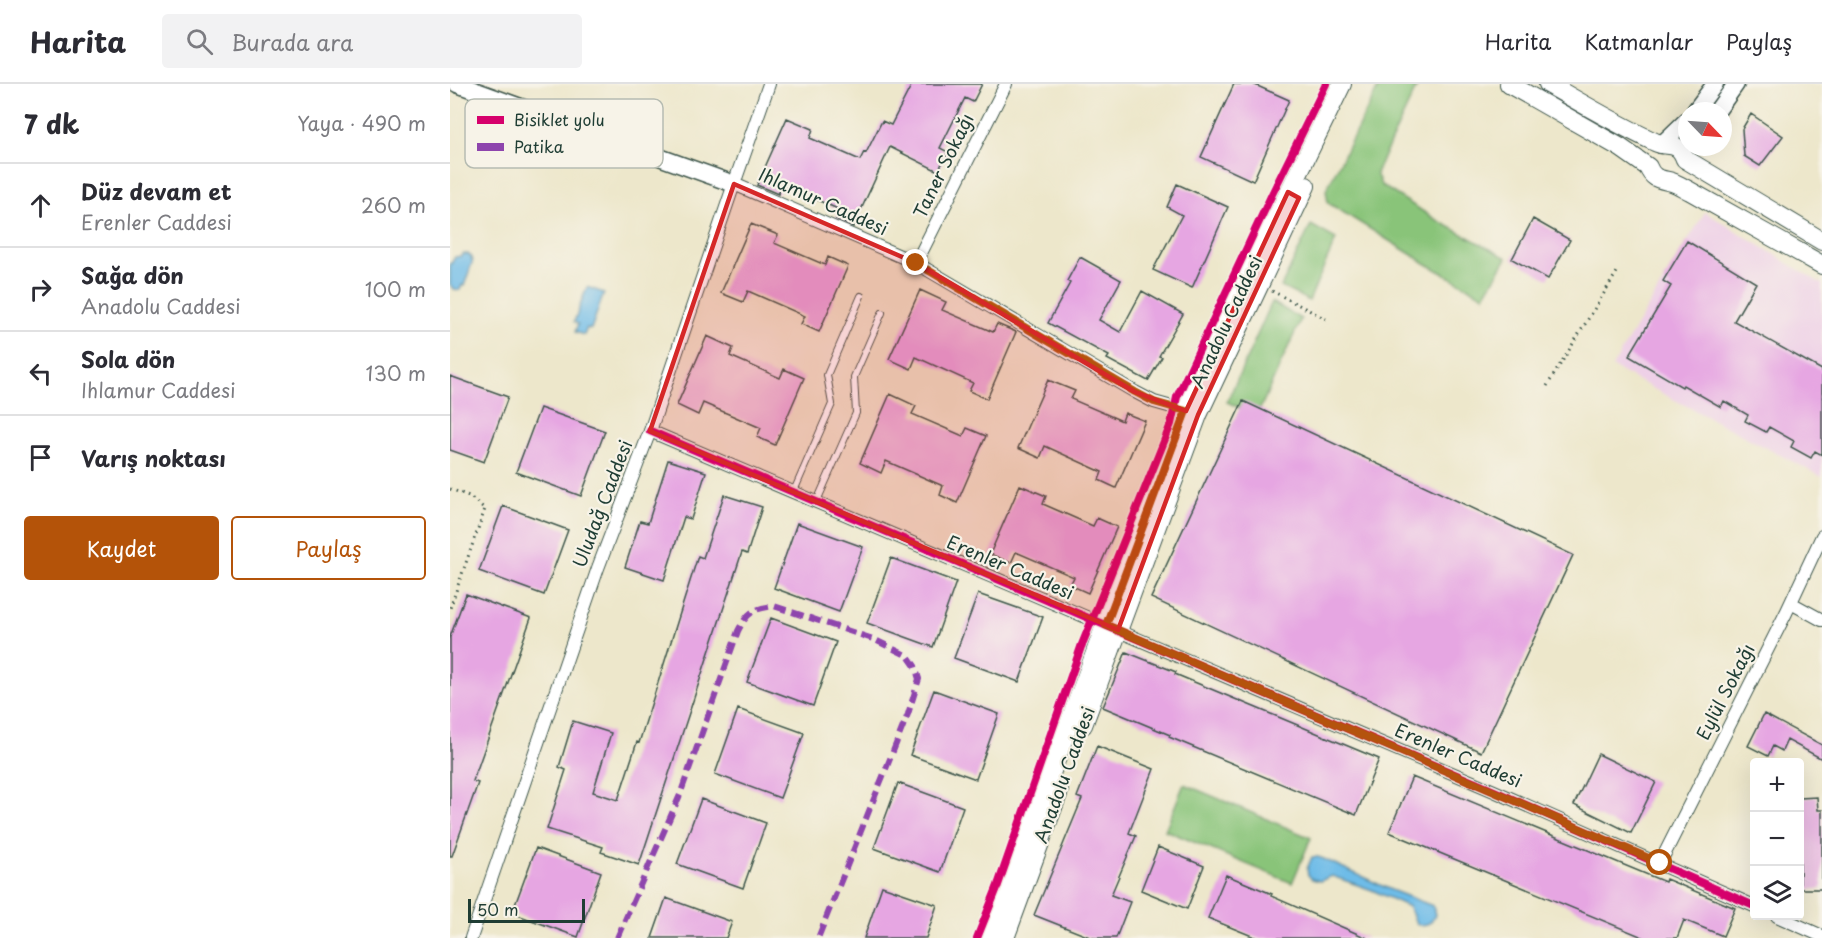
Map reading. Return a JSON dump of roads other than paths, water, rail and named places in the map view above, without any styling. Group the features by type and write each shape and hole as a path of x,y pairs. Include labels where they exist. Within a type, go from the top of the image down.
{"main road":[{"name":"Anadolu Caddesi","path":"1294,195 1342,84"},
{"name":"Anadolu Caddesi","path":"991,938 1112,628 1226,321 1355,84"},
{"path":"1509,84 1621,148 1648,167 1654,177 1669,181 1698,195 1822,265"},
{"path":"1548,84 1626,129 1661,145"},
{"path":"1648,167 1652,151 1661,145 1667,144 1678,148"},
{"path":"1669,181 1680,176 1688,156"},
{"path":"1694,156 1822,241"},
{"name":"Anadolu Caddesi","path":"1005,938 1112,628"}],"street":[{"name":"Ihlamur Caddesi","path":"457,84 499,99"},
{"name":"Uludağ Caddesi","path":"471,938 598,567 650,431 769,84"},
{"name":"Taner Sokağı","path":"916,263 1006,84"},
{"path":"1702,102 1715,84"},
{"path":"1723,102 1736,84"},
{"path":"1661,145 1678,129"},
{"name":"Ihlamur Caddesi","path":"663,158 734,184 916,263 1135,392 1154,402 1192,413"},
{"name":"Erenler Caddesi","path":"650,431 1660,863 1750,904"},
{"name":"Eylül Sokağı","path":"1660,863 1791,603 1822,536"},
{"path":"1791,603 1822,620"},
{"path":"1788,920 1822,936"}],"lane":[{"path":"794,491 832,404 827,375 861,297"},
{"path":"817,501 856,413 854,377 882,313"}],"water":[{"path":"468,254 473,260 464,286 462,285 460,290 450,285 450,266 455,257"},
{"path":"587,287 604,293 591,329 587,328 584,335 575,332 578,324 574,322"},
{"path":"1312,857 1324,859 1391,890 1433,906 1435,915 1431,922 1423,926 1416,923 1409,907 1372,890 1332,876 1320,881 1312,879 1307,869"}]}
